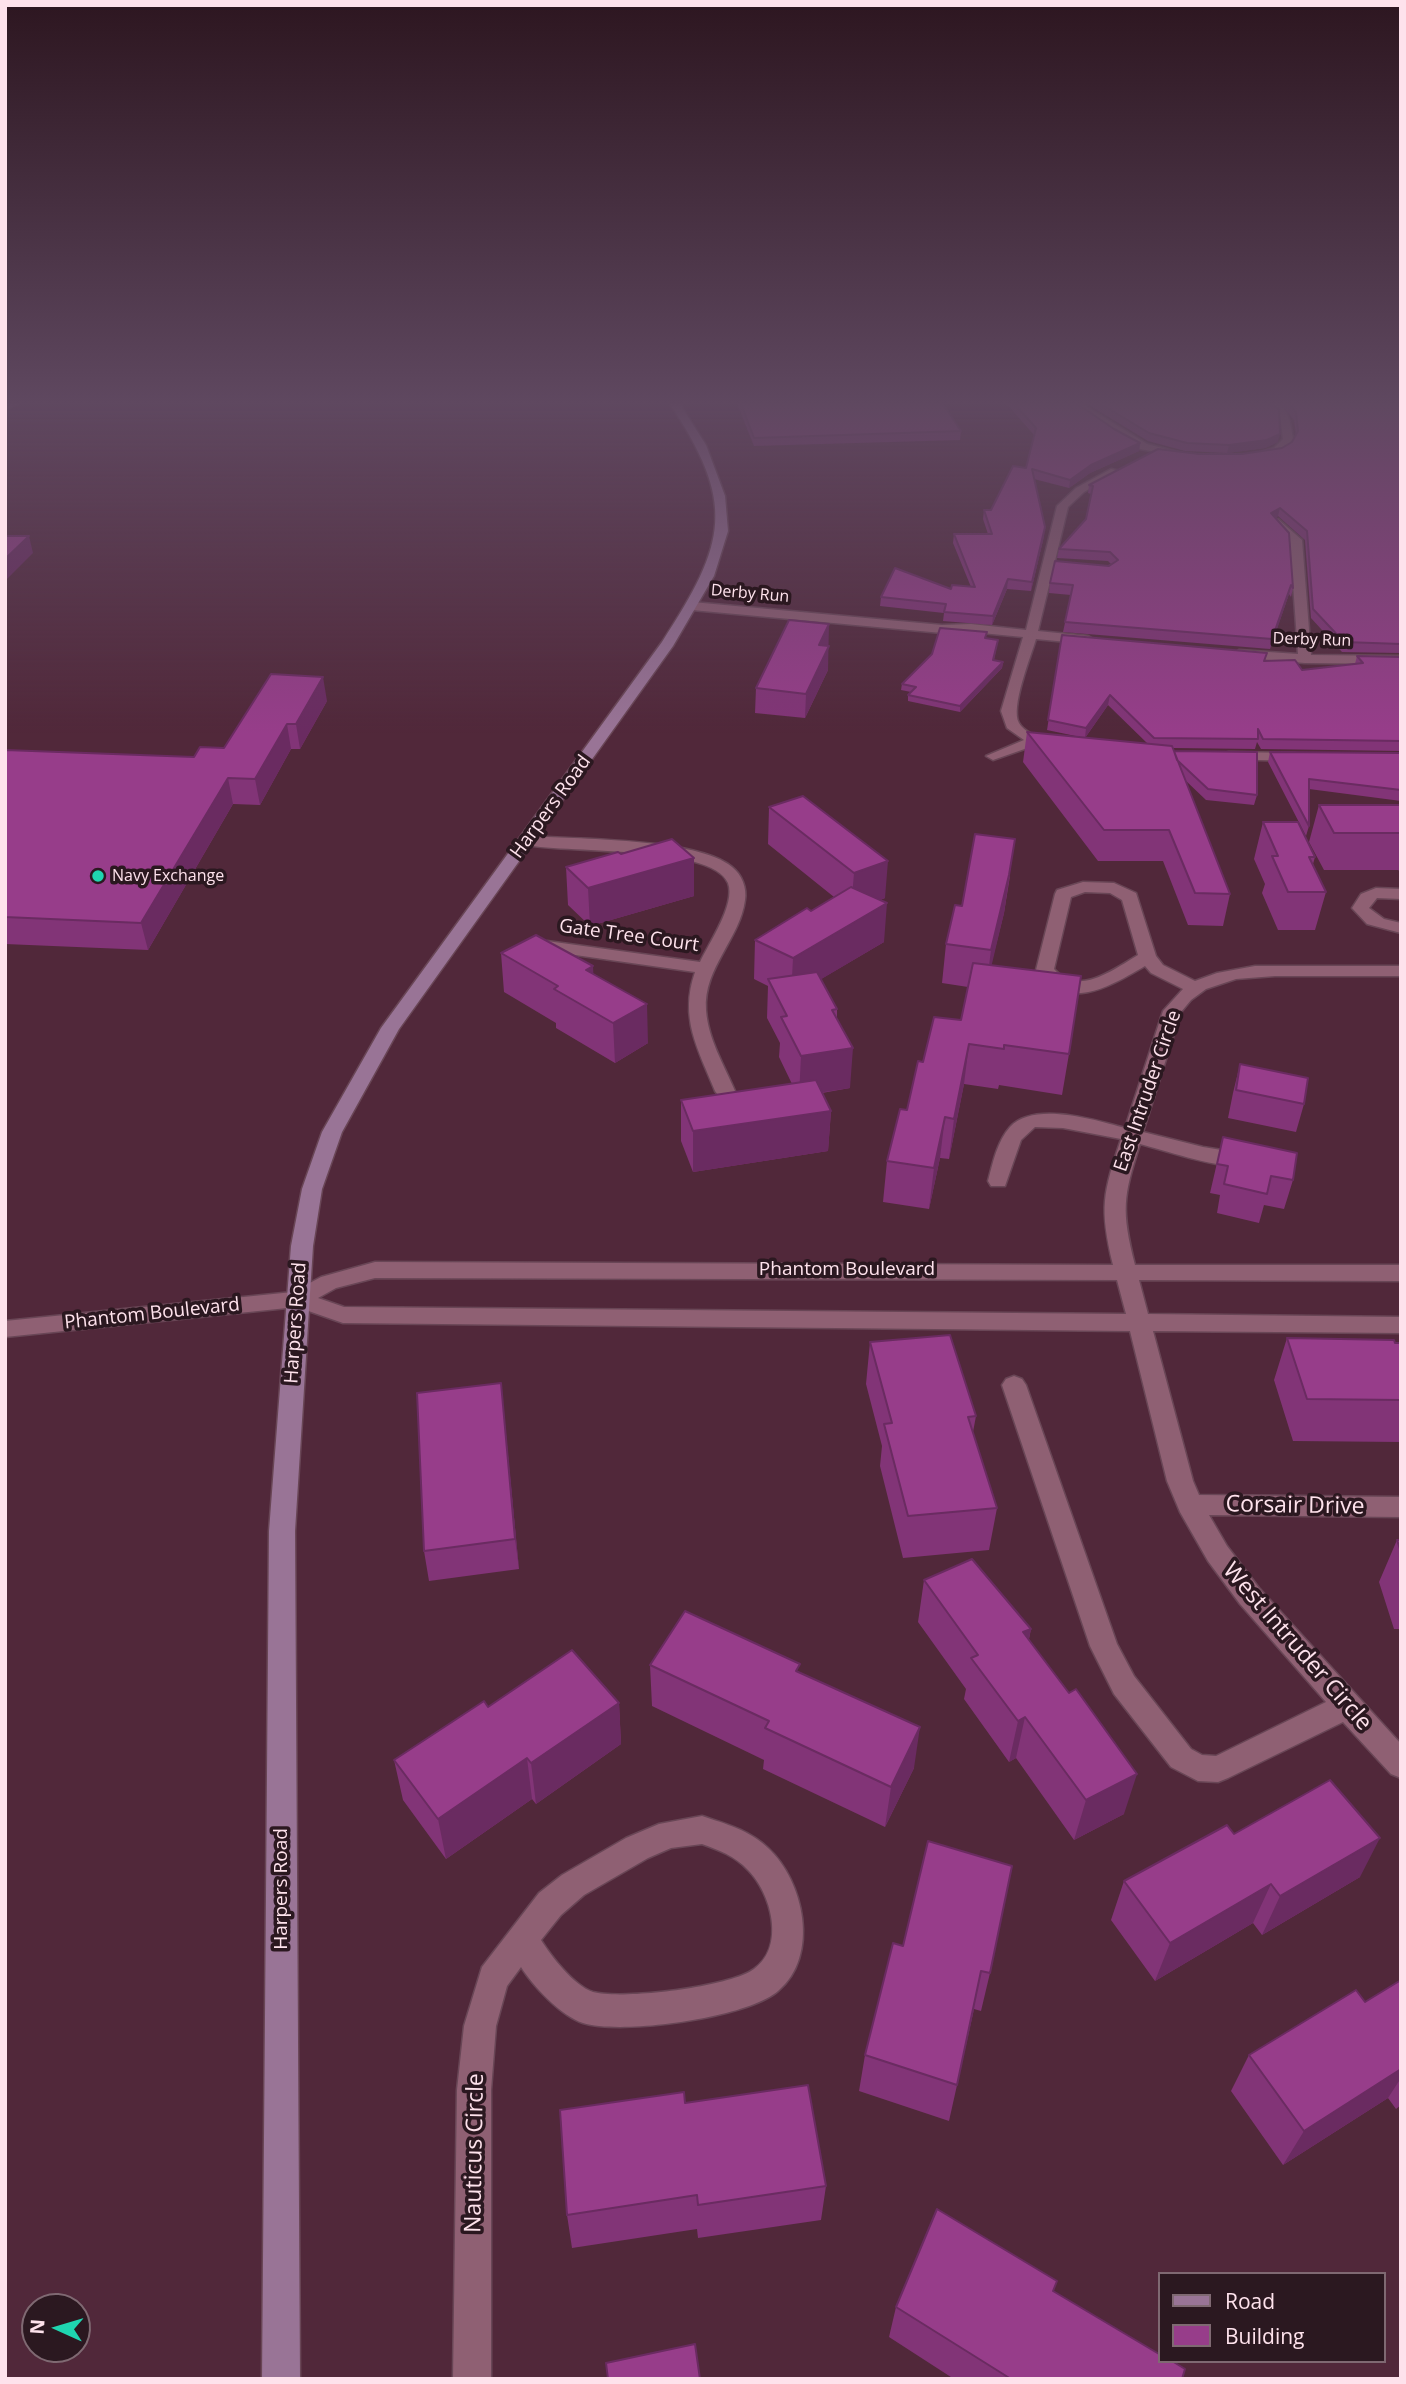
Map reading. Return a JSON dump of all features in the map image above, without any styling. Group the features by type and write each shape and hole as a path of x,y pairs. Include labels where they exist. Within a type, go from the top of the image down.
{"street":[{"name":"Harpers Road","path":"281,2379 282,1531 302,1247 312,1189 332,1132 390,1028 527,841 695,601 705,582 722,531 721,512"},
{"path":"1063,512 1057,524 1054,563 1008,716 1021,733 1034,741 1065,751"},
{"path":"1278,522 1296,540 1306,659"},
{"name":"Derby Run","path":"695,601 942,629 971,628 1101,641"},
{"name":"Derby Run","path":"1220,652 1306,659 1401,660"},
{"path":"993,756 1034,741"},
{"path":"1217,756 1309,757"},
{"name":"Gate Tree Court","path":"527,841 681,852 712,862 728,871 736,884 737,899 706,968 696,1002 701,1028 725,1091"},
{"path":"1147,957 1097,986 1069,986 1049,977 1045,970 1063,894 1083,887 1114,888 1124,892 1130,897 1147,957 1157,969 1195,988"},
{"path":"1401,894 1370,894 1363,899 1360,908 1364,915 1374,921 1401,928"},
{"name":"Gate Tree Court","path":"547,946 706,968"},
{"name":"East Intruder Circle","path":"1139,1323 1113,1211 1115,1189 1172,1011 1179,1000 1195,988 1226,976 1256,971 1401,971"},
{"path":"998,1181 1010,1140 1028,1123 1049,1120 1205,1154 1258,1161"},
{"name":"Phantom Boulevard","path":"5,1329 298,1299 329,1282 376,1270 1401,1273"},
{"name":"Phantom Boulevard","path":"298,1299 343,1315 1401,1325"},
{"name":"West Intruder Circle","path":"1139,1323 1180,1481 1189,1505 1212,1547 1245,1594 1401,1765"},
{"path":"1014,1385 1104,1646 1124,1685 1181,1758 1198,1768 1218,1769 1347,1706"},
{"name":"Corsair Drive","path":"1189,1505 1401,1507"},
{"name":"Nauticus Circle","path":"472,2379 474,2090 480,2026 493,1978 522,1939 550,1904 573,1885 637,1848 670,1834 702,1830 733,1840 758,1858 774,1879 785,1908 788,1934 782,1960 766,1980 744,1992 667,2008 620,2011 584,2007 543,1973 522,1939"}],"building":[{"path":"985,512 1042,512 1045,527 1032,582 1008,579 993,616 944,612 946,604 881,597 895,568 951,589 952,585 975,587 954,534 992,534"},
{"path":"1087,512 1272,512 1289,533 1293,588 1291,585 1272,639 1065,622 1073,585 1050,583 1055,561 1109,566 1118,560 1110,552 1059,549 1086,519"},
{"path":"1285,512 1401,512 1401,644 1344,642 1313,609 1307,531"},
{"path":"5,536 29,536 5,559"},
{"path":"789,620 829,624 819,645 829,646 806,694 756,688"},
{"path":"940,628 987,632 985,638 998,640 993,660 1003,662 960,706 908,695 916,687 902,684 932,654"},
{"path":"1062,635 1267,653 1264,661 1295,660 1302,670 1363,663 1357,656 1401,657 1401,741 1263,739 1258,729 1258,739 1154,738 1110,695 1086,728 1048,720"},
{"name":"Navy Exchange","path":"271,674 323,677 296,724 287,724 255,779 228,778 141,923 5,917 5,750 194,757 200,747 224,748"},
{"path":"1027,732 1172,746 1230,894 1195,893 1169,830 1104,830"},
{"path":"1174,751 1257,752 1257,795 1208,789 1177,760"},
{"path":"1270,752 1401,753 1401,790 1309,779 1309,826"},
{"path":"803,796 888,861 854,873 769,807"},
{"path":"1319,805 1401,805 1401,833 1334,833"},
{"path":"1263,822 1298,822 1315,857 1309,857 1326,892 1288,892 1272,856 1278,856"},
{"path":"975,834 1015,839 991,950 946,944 955,905 962,906"},
{"path":"672,839 694,858 588,888 566,867 618,852 621,854"},
{"path":"851,887 887,903 793,958 755,940 807,908 811,911"},
{"path":"536,935 593,966 586,970 647,1004 613,1023 554,989 558,986 501,953"},
{"path":"973,963 1081,976 1069,1054 1004,1045 1004,1049 969,1044 954,1119 945,1117 934,1168 887,1161 900,1109 907,1110 918,1061 923,1062 934,1017 961,1020"},
{"path":"817,972 837,1009 832,1010 853,1048 801,1056 781,1017 787,1016 768,979"},
{"path":"1240,1064 1308,1078 1304,1104 1236,1090"},
{"path":"816,1080 831,1111 693,1131 681,1100"},
{"path":"1223,1137 1297,1153 1293,1180 1271,1176 1267,1194 1224,1184 1228,1166 1217,1164"},
{"path":"950,1335 976,1416 968,1417 997,1508 908,1516 884,1424 892,1423 870,1342"},
{"path":"1287,1338 1394,1340 1395,1343 1401,1343 1401,1400 1307,1399"},
{"path":"501,1383 515,1539 424,1551 417,1393"},
{"path":"972,1559 1031,1629 1023,1632 1069,1693 1076,1689 1137,1774 1086,1800 1025,1717 1018,1721 971,1658 978,1655 924,1580"},
{"path":"685,1611 800,1664 796,1671 920,1727 891,1787 765,1728 769,1721 650,1665"},
{"path":"572,1650 619,1703 531,1763 527,1758 438,1819 394,1760 484,1701 488,1707"},
{"path":"1330,1780 1380,1838 1280,1896 1271,1884 1170,1943 1124,1881 1227,1825 1234,1834"},
{"path":"928,1841 1012,1866 990,1973 981,1971 957,2085 865,2055 893,1943 903,1946"},
{"path":"1401,1980 1401,2069 1304,2131 1249,2055 1356,1990 1365,2002"},
{"path":"808,2085 826,2186 698,2205 697,2195 567,2215 560,2110 684,2092 685,2103"},
{"path":"937,2209 1057,2281 1053,2291 1158,2353 1158,2363 1175,2363 1185,2369 1182,2379 1011,2379 896,2307"},
{"path":"695,2344 700,2379 608,2379 606,2363"}],"place":[{"name":"Navy Exchange","path":"98,876"}]}
